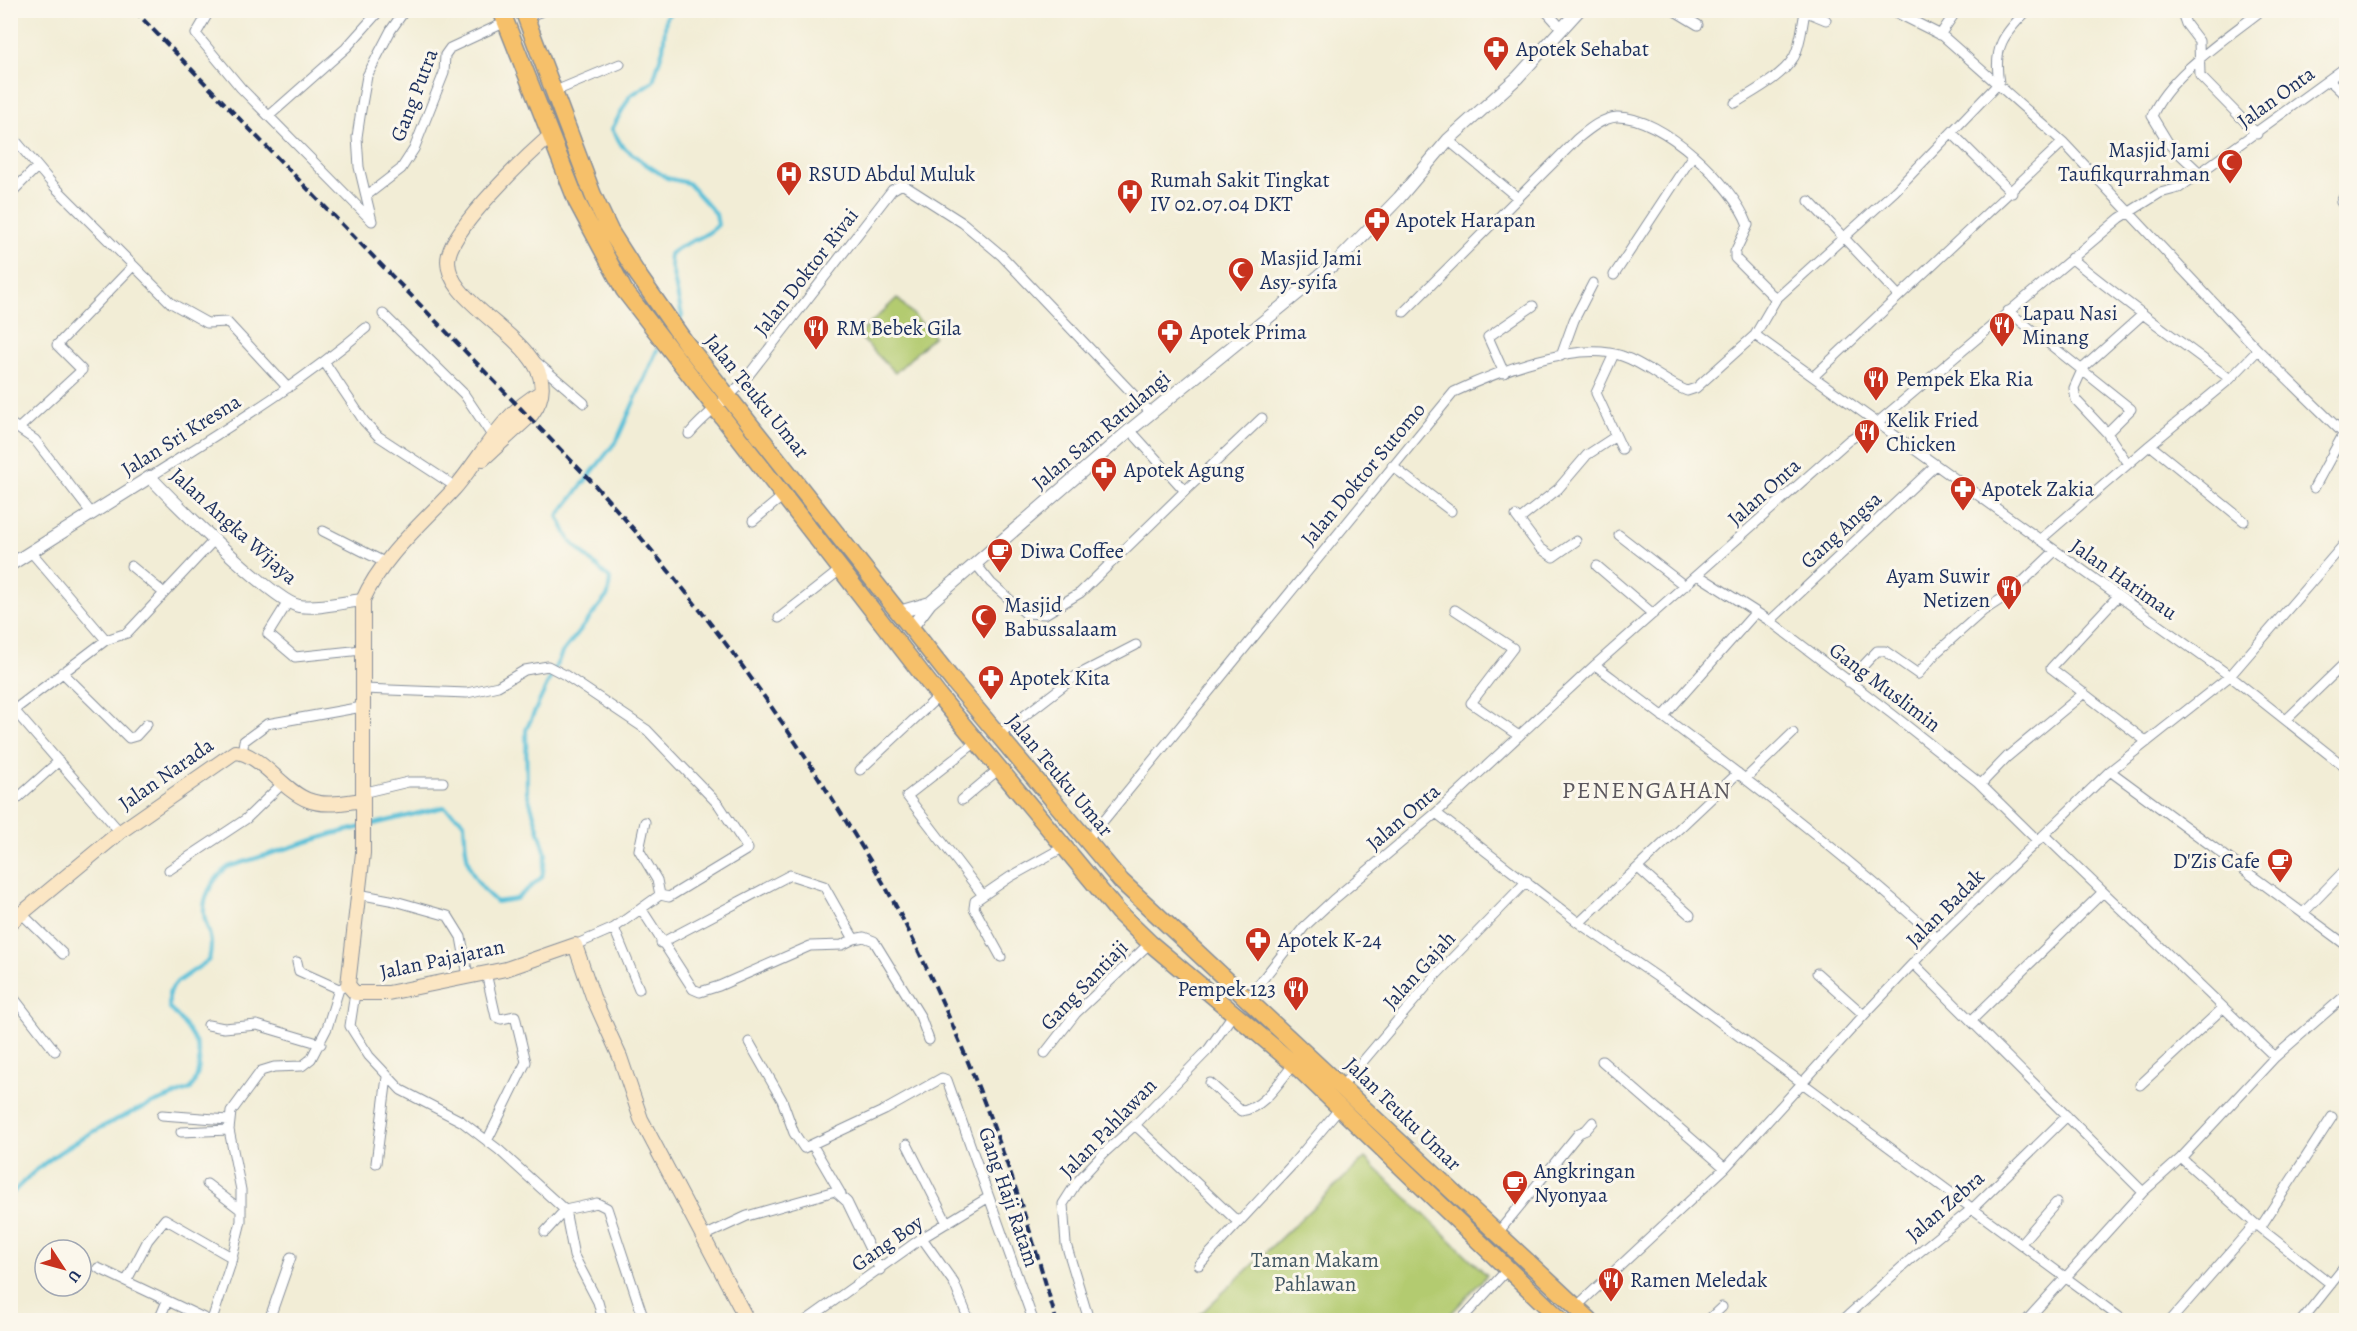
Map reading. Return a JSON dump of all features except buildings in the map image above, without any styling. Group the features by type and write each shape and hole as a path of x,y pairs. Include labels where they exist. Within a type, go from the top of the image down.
{"highway":[{"name":"Jalan Teuku Umar","path":"525,14 593,195 610,231 638,275 730,397 899,612 1086,842 1135,895 1342,1086 1378,1132 1483,1247 1561,1320"},
{"name":"Jalan Teuku Umar","path":"503,16 577,202 624,290 870,609 976,742 1133,927 1341,1107 1378,1132 1590,1320"},
{"path":"836,565 848,546"},
{"path":"870,609 887,596"},
{"path":"1483,1247 1496,1235"}],"main road":[{"path":"531,360 456,284 451,274 449,254 462,232 489,197 528,155 550,136"},
{"name":"Jalan Pajajaran","path":"531,360 538,372 540,393 529,399 456,487 386,564 370,584 363,600 363,853 348,989 388,993 506,969 575,945"},
{"name":"Jalan Narada","path":"10,923 120,832 227,756 242,753 307,800 319,803 363,796"},
{"path":"575,945 620,1058 641,1119 747,1320"}],"street":[{"path":"210,10 196,34 220,65 372,221 359,167 357,137 367,76 391,30 405,10"},
{"path":"269,116 346,48 380,10"},
{"path":"525,14 545,10"},
{"path":"1545,10 1562,29"},
{"name":"Jalan Sam Ratulangi","path":"912,627 930,603 975,563 1130,430 1340,259 1399,198 1448,140 1517,78 1579,10"},
{"path":"1673,10 1698,25"},
{"path":"1940,35 1957,10"},
{"path":"1999,83 1996,64 2000,45 2007,33 2028,10"},
{"path":"2181,10 2186,24 2199,41 2198,73 2256,135"},
{"path":"2200,173 2169,144 2152,116 2157,105 2198,60 2262,10"},
{"path":"1735,103 1772,79 1790,62 1801,38 1804,11 1826,20"},
{"path":"1895,12 1940,35 1999,83 2062,142 2258,350 2345,435 2314,488"},
{"name":"Gang Putra","path":"366,196 401,170 414,148 444,73 445,55 450,48 503,16"},
{"path":"553,92 620,64"},
{"name":"Jalan Onta","path":"1248,998 1304,927 1436,813 1595,665 1849,440 1878,422 2071,258 2130,212 2160,194 2179,188 2256,135 2346,67"},
{"path":"2329,80 2346,96"},
{"path":"1755,335 1776,299 1894,191 1999,83"},
{"path":"1404,312 1577,139 1610,118 1619,117 1660,130 1693,155 1710,172 1746,219 1748,225 1735,252 1735,258 1776,299"},
{"path":"1952,133 2012,193"},
{"path":"10,134 37,167 171,303 207,323 227,322 288,388"},
{"path":"1448,140 1518,198"},
{"path":"1814,375 1898,295 2012,193 2062,142"},
{"path":"1614,275 1693,155"},
{"path":"10,194 37,167"},
{"name":"Jalan Doktor Rivai","path":"689,434 715,408 730,397 891,190 902,184 963,223 1001,255 1151,413"},
{"path":"2346,193 2341,202 2346,208"},
{"path":"1809,201 1898,295"},
{"path":"2071,258 2142,315 2230,379"},
{"path":"92,514 35,440 14,426 82,370 57,345 134,266"},
{"path":"1560,356 1574,320 1593,284"},
{"path":"1504,373 1488,337 1533,306"},
{"path":"2008,311 2083,368 2132,410 2108,433"},
{"path":"383,314 464,394 495,440"},
{"path":"2128,464 2108,433 2076,400 2074,381 2083,368 2142,315"},
{"name":"Jalan Sri Kresna","path":"10,565 288,388 325,363 366,328"},
{"name":"Jalan Doktor Sutomo","path":"1086,842 1454,392 1504,373 1560,356 1614,354 1635,361 1672,385 1687,391 1706,381 1755,335"},
{"name":"Jalan Harimau","path":"1755,335 1814,375 2230,676 2346,768"},
{"path":"2040,540 2230,379 2258,350"},
{"path":"1614,354 1596,389 1597,398 1622,449"},
{"path":"531,360 538,362 584,403"},
{"path":"325,363 364,421 378,436 456,487"},
{"path":"975,563 1015,606 1025,613 1045,614 1080,593 1262,418"},
{"path":"1130,430 1185,491"},
{"path":"1576,542 1553,557 1540,548 1517,518 1558,489 1587,455 1616,436"},
{"path":"2150,445 2244,521"},
{"name":"Gang Angsa","path":"1770,621 1936,465"},
{"path":"1392,466 1451,511"},
{"name":"Jalan Angka Wijaya","path":"150,477 215,539 288,602 297,606 314,606 363,600"},
{"path":"753,521 783,496"},
{"path":"323,531 386,564"},
{"path":"1619,535 1685,586"},
{"path":"120,832 12,711 106,640 127,633 215,539"},
{"name":"Jalan Badak","path":"1576,1307 1725,1168 1937,938 2110,771 2230,676 2346,542"},
{"path":"1848,682 1877,651 1885,651 1918,674 1936,653 1983,611 2012,592 2055,551"},
{"path":"32,553 106,640"},
{"path":"779,618 836,565"},
{"path":"131,566 164,594"},
{"path":"1598,566 1653,614"},
{"name":"Gang Muslimin","path":"1698,575 1770,621 1981,784 2102,893 2275,1058"},
{"path":"2118,596 2051,668 2147,742"},
{"path":"288,602 268,634 295,657 363,650"},
{"name":"Jalan Sam Ratulangi","path":"899,612 930,603"},
{"path":"1455,610 1513,648 1471,703 1519,736"},
{"path":"1664,717 1756,612"},
{"path":"998,735 1076,676 1136,645"},
{"path":"2286,720 2346,662"},
{"path":"1595,665 1742,776 1764,796 1783,808 1868,877 1937,938"},
{"path":"363,689 467,693 498,686 525,670 548,666 631,718 666,748 719,805 748,849 669,897 660,895"},
{"path":"62,672 129,738 136,736 147,724"},
{"path":"1981,784 2007,757 2084,693"},
{"path":"860,770 939,696"},
{"path":"242,753 244,741 267,724 362,707"},
{"path":"1579,923 1792,733"},
{"path":"976,742 907,796 982,894"},
{"path":"10,805 59,761"},
{"path":"962,800 999,769"},
{"path":"2110,771 2346,945"},
{"path":"363,796 408,782 443,782"},
{"path":"169,870 246,819 282,784"},
{"path":"1436,813 1579,923 1682,993 2122,1320"},
{"path":"645,822 639,850 657,879 660,895"},
{"path":"1001,957 974,908 975,902 982,894 1064,847"},
{"path":"1638,868 1690,915"},
{"path":"2303,913 2346,869"},
{"path":"661,943 790,875 824,886 854,939"},
{"name":"Jalan Gajah","path":"1342,1086 1426,985 1527,881"},
{"path":"1973,1019 2102,893"},
{"path":"358,894 395,901 448,916 461,937 468,976"},
{"path":"575,945 614,928 660,895"},
{"path":"642,910 661,943 693,989 700,992 810,946 842,945 864,937 874,941 920,1016 929,1040"},
{"path":"22,914 63,954"},
{"path":"614,928 639,989"},
{"name":"Gang Santiaji","path":"1045,1053 1076,1013 1150,943"},
{"path":"297,962 299,972 348,989"},
{"path":"1914,964 1973,1019 2143,1192"},
{"path":"486,973 496,1017 501,1019 515,1016 526,1062 487,1141"},
{"path":"1817,973 1864,1015"},
{"path":"98,1268 210,1320 233,1258 241,1210 241,1190 228,1119 240,1095 261,1071 307,1064 321,1044 348,989"},
{"path":"348,989 350,1026 387,1077 401,1090 461,1121 565,1210 574,1256 598,1302 603,1320"},
{"path":"10,993 55,1051"},
{"path":"2027,1320 2143,1192 2181,1158 2275,1058 2346,995"},
{"path":"2140,1085 2223,1008"},
{"name":"Jalan Pahlawan","path":"1089,1320 1066,1244 1063,1204 1077,1182 1103,1154 1135,1125 1208,1050 1234,1013"},
{"path":"208,1025 224,1028 257,1024 321,1044"},
{"path":"749,1042 782,1100 801,1147 807,1149 942,1078 949,1083"},
{"path":"1602,1061 1725,1168"},
{"path":"1210,1083 1241,1111 1250,1110 1262,1101 1294,1064"},
{"name":"Gang Haji Ratam","path":"941,1069 949,1083 1033,1320"},
{"path":"376,1163 387,1077"},
{"path":"1199,1265 1341,1107"},
{"path":"162,1115 228,1119"},
{"name":"Jalan Zebra","path":"1843,1320 1912,1258 1973,1208 2067,1116"},
{"path":"2171,1320 2258,1226 2332,1117"},
{"path":"1496,1235 1579,1133 1586,1130 1593,1122"},
{"path":"1135,1125 1238,1222"},
{"path":"181,1132 229,1130"},
{"path":"907,1144 947,1223"},
{"path":"813,1146 880,1270"},
{"path":"2181,1158 2258,1226 2331,1284"},
{"path":"207,1184 241,1210"},
{"path":"702,1237 781,1205 825,1192 835,1191 842,1196"},
{"name":"Gang Boy","path":"807,1320 922,1238 989,1197"},
{"path":"545,1232 565,1210 597,1203 607,1208 644,1320"},
{"path":"2021,1243 2056,1203"},
{"path":"127,1281 148,1240 165,1219 233,1258"},
{"path":"922,1238 934,1251 954,1283 969,1320"},
{"path":"269,1320 291,1257"},
{"path":"2302,1320 2346,1265"},
{"path":"1461,1320 1507,1269"},
{"path":"159,1320 167,1300"},
{"path":"1708,1320 1722,1307"}],"green space":[{"path":"897,298 934,336 895,373 858,335"},
{"name":"Taman Makam Pahlawan","path":"1365,1158 1487,1275 1445,1320 1194,1320"}],"waterway":[{"path":"675,10 666,17 663,49 653,81 630,96 612,129 622,146 667,178 688,183 716,214 718,225 669,255 682,316 678,323"},
{"path":"10,1196 28,1177 70,1145 118,1119 191,1089 197,1076 199,1054 191,1035 169,1007 169,992 177,982 209,960 211,943 204,914 206,896 219,875 228,867 333,834 444,807 464,822 469,866 473,875 496,902 516,899 542,877 546,854 527,792 526,730 562,653 608,595 610,579 570,541 558,516 617,440 657,350"}],"railway":[{"path":"134,10 591,481 657,556 719,634 777,715 875,869 923,961 988,1112 1025,1216 1056,1320"}],"place":[{"name":"Apotek Sehabat","path":"1496,72"},
{"name":"Masjid Jami Taufikqurrahman","path":"2230,185"},
{"name":"RSUD Abdul Muluk","path":"789,197"},
{"name":"Rumah Sakit Tingkat IV 02.07.04 DKT","path":"1130,215"},
{"name":"Apotek Harapan","path":"1377,243"},
{"name":"Masjid Jami Asy-syifa","path":"1241,293"},
{"name":"Lapau Nasi Minang","path":"2002,348"},
{"name":"RM Bebek Gila","path":"816,351"},
{"name":"Apotek Prima","path":"1170,355"},
{"name":"Pempek Eka Ria","path":"1876,402"},
{"name":"Kelik Fried Chicken","path":"1867,455"},
{"name":"Apotek Agung","path":"1104,493"},
{"name":"Apotek Zakia","path":"1963,512"},
{"name":"Diwa Coffee","path":"1000,574"},
{"name":"Ayam Suwir Netizen","path":"2009,611"},
{"name":"Masjid Babussalaam","path":"984,640"},
{"name":"Apotek Kita","path":"991,701"},
{"name":"D'Zis Cafe","path":"2280,884"},
{"name":"Apotek K-24","path":"1258,963"},
{"name":"Pempek 123","path":"1296,1012"},
{"name":"Angkringan Nyonyaa","path":"1515,1206"},
{"name":"Ramen Meledak","path":"1611,1303"}],"district":[{"name":"PENENGAHAN","path":"1647,790"}]}
